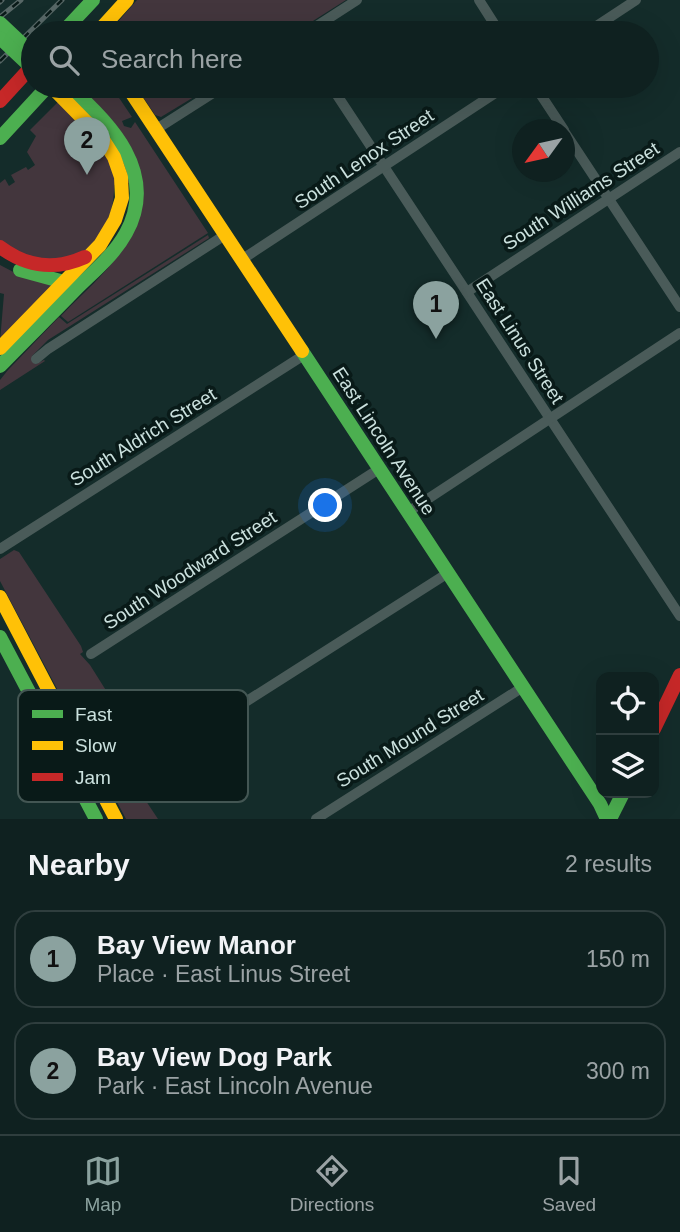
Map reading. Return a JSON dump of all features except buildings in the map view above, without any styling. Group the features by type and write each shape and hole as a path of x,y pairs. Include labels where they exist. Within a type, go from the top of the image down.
{"main road":[{"path":"73,21 93,0"},
{"path":"108,21 127,0"},
{"path":"79,15 83,21"},
{"path":"0,23 21,43"},
{"path":"0,38 21,56"},
{"path":"0,101 21,79"},
{"path":"0,138 38,98"},
{"path":"0,366 87,278 118,244 129,225 116,158 99,132 63,98"},
{"path":"0,348 93,253 127,209 135,184 124,146 103,118 81,98"},
{"name":"East Lincoln Avenue","path":"135,98 609,819"},
{"path":"0,247 27,264 41,266 69,264 93,253"},
{"path":"0,258 23,272 64,282 87,278"},
{"path":"0,597 49,690"},
{"path":"0,637 28,690"},
{"path":"659,719 680,675"},
{"path":"609,819 620,798"},
{"path":"87,802 96,819"},
{"path":"108,802 117,819"}],"street":[{"path":"325,21 358,0"},
{"path":"479,0 492,21"},
{"path":"604,21 636,0"},
{"path":"155,130 205,98"},
{"name":"East Linus Street","path":"339,98 680,616"},
{"name":"South Lenox Street","path":"241,260 488,98"},
{"path":"543,98 557,119"},
{"path":"575,147 680,307"},
{"name":"South Williams Street","path":"467,292 680,152"},
{"path":"36,359 225,235"},
{"path":"408,512 680,333"},
{"name":"South Aldrich Street","path":"0,549 304,355"},
{"name":"South Woodward Street","path":"91,654 379,469"},
{"path":"248,700 448,573"},
{"name":"South Mound Street","path":"316,819 523,687"}],"shaded area":[{"path":"137,0 346,0 313,21 119,21"},
{"path":"62,98 119,98 132,117 122,121 124,126 131,128 135,122 208,233 68,322 61,316 106,271 127,242 140,205 142,181 114,185 113,201 103,230 84,251 56,262 34,261 0,241 0,183 5,179 9,186 15,182 11,175 35,165 27,152 36,136 30,130"},
{"path":"144,98 192,98 161,117 155,115"},
{"path":"208,235 209,238 48,340 32,356 36,364 45,361 0,390 0,380 8,370 59,317 67,324"},
{"path":"0,265 21,276 53,285 0,341 4,294 0,293"},
{"path":"14,550 19,552 81,646 83,652 80,654 106,690 58,690 0,581 0,559"},
{"path":"117,802 147,802 158,819 126,819"}],"railway":[{"path":"0,17 21,0"},
{"path":"41,21 62,0"},
{"path":"0,61 21,40"}],"traffic: fast":[{"path":"73,21 93,0"},
{"path":"0,23 21,43"},
{"path":"0,38 21,58"},
{"path":"0,138 37,98"},
{"path":"0,366 109,256 126,233 135,211 137,190 125,150 114,133 82,98"},
{"path":"20,270 64,282 72,281"},
{"path":"302,351 600,804 607,819"},
{"path":"0,637 28,690"},
{"path":"610,819 620,798"},
{"path":"87,802 96,819"}],"traffic: slow":[{"path":"108,21 127,0"},
{"path":"0,348 100,245 115,220 122,198 121,177 114,157 102,138 63,98"},
{"path":"135,98 302,351"},
{"path":"0,597 49,690"},
{"path":"107,802 116,819"}],"traffic: jam":[{"path":"0,101 21,78"},
{"path":"0,247 20,259 41,265 62,264 85,257"},
{"path":"659,719 680,675"}],"place":[{"name":"Bay View Dog Park","path":"87,175"},
{"name":"Bay View Manor","path":"436,339"}]}
